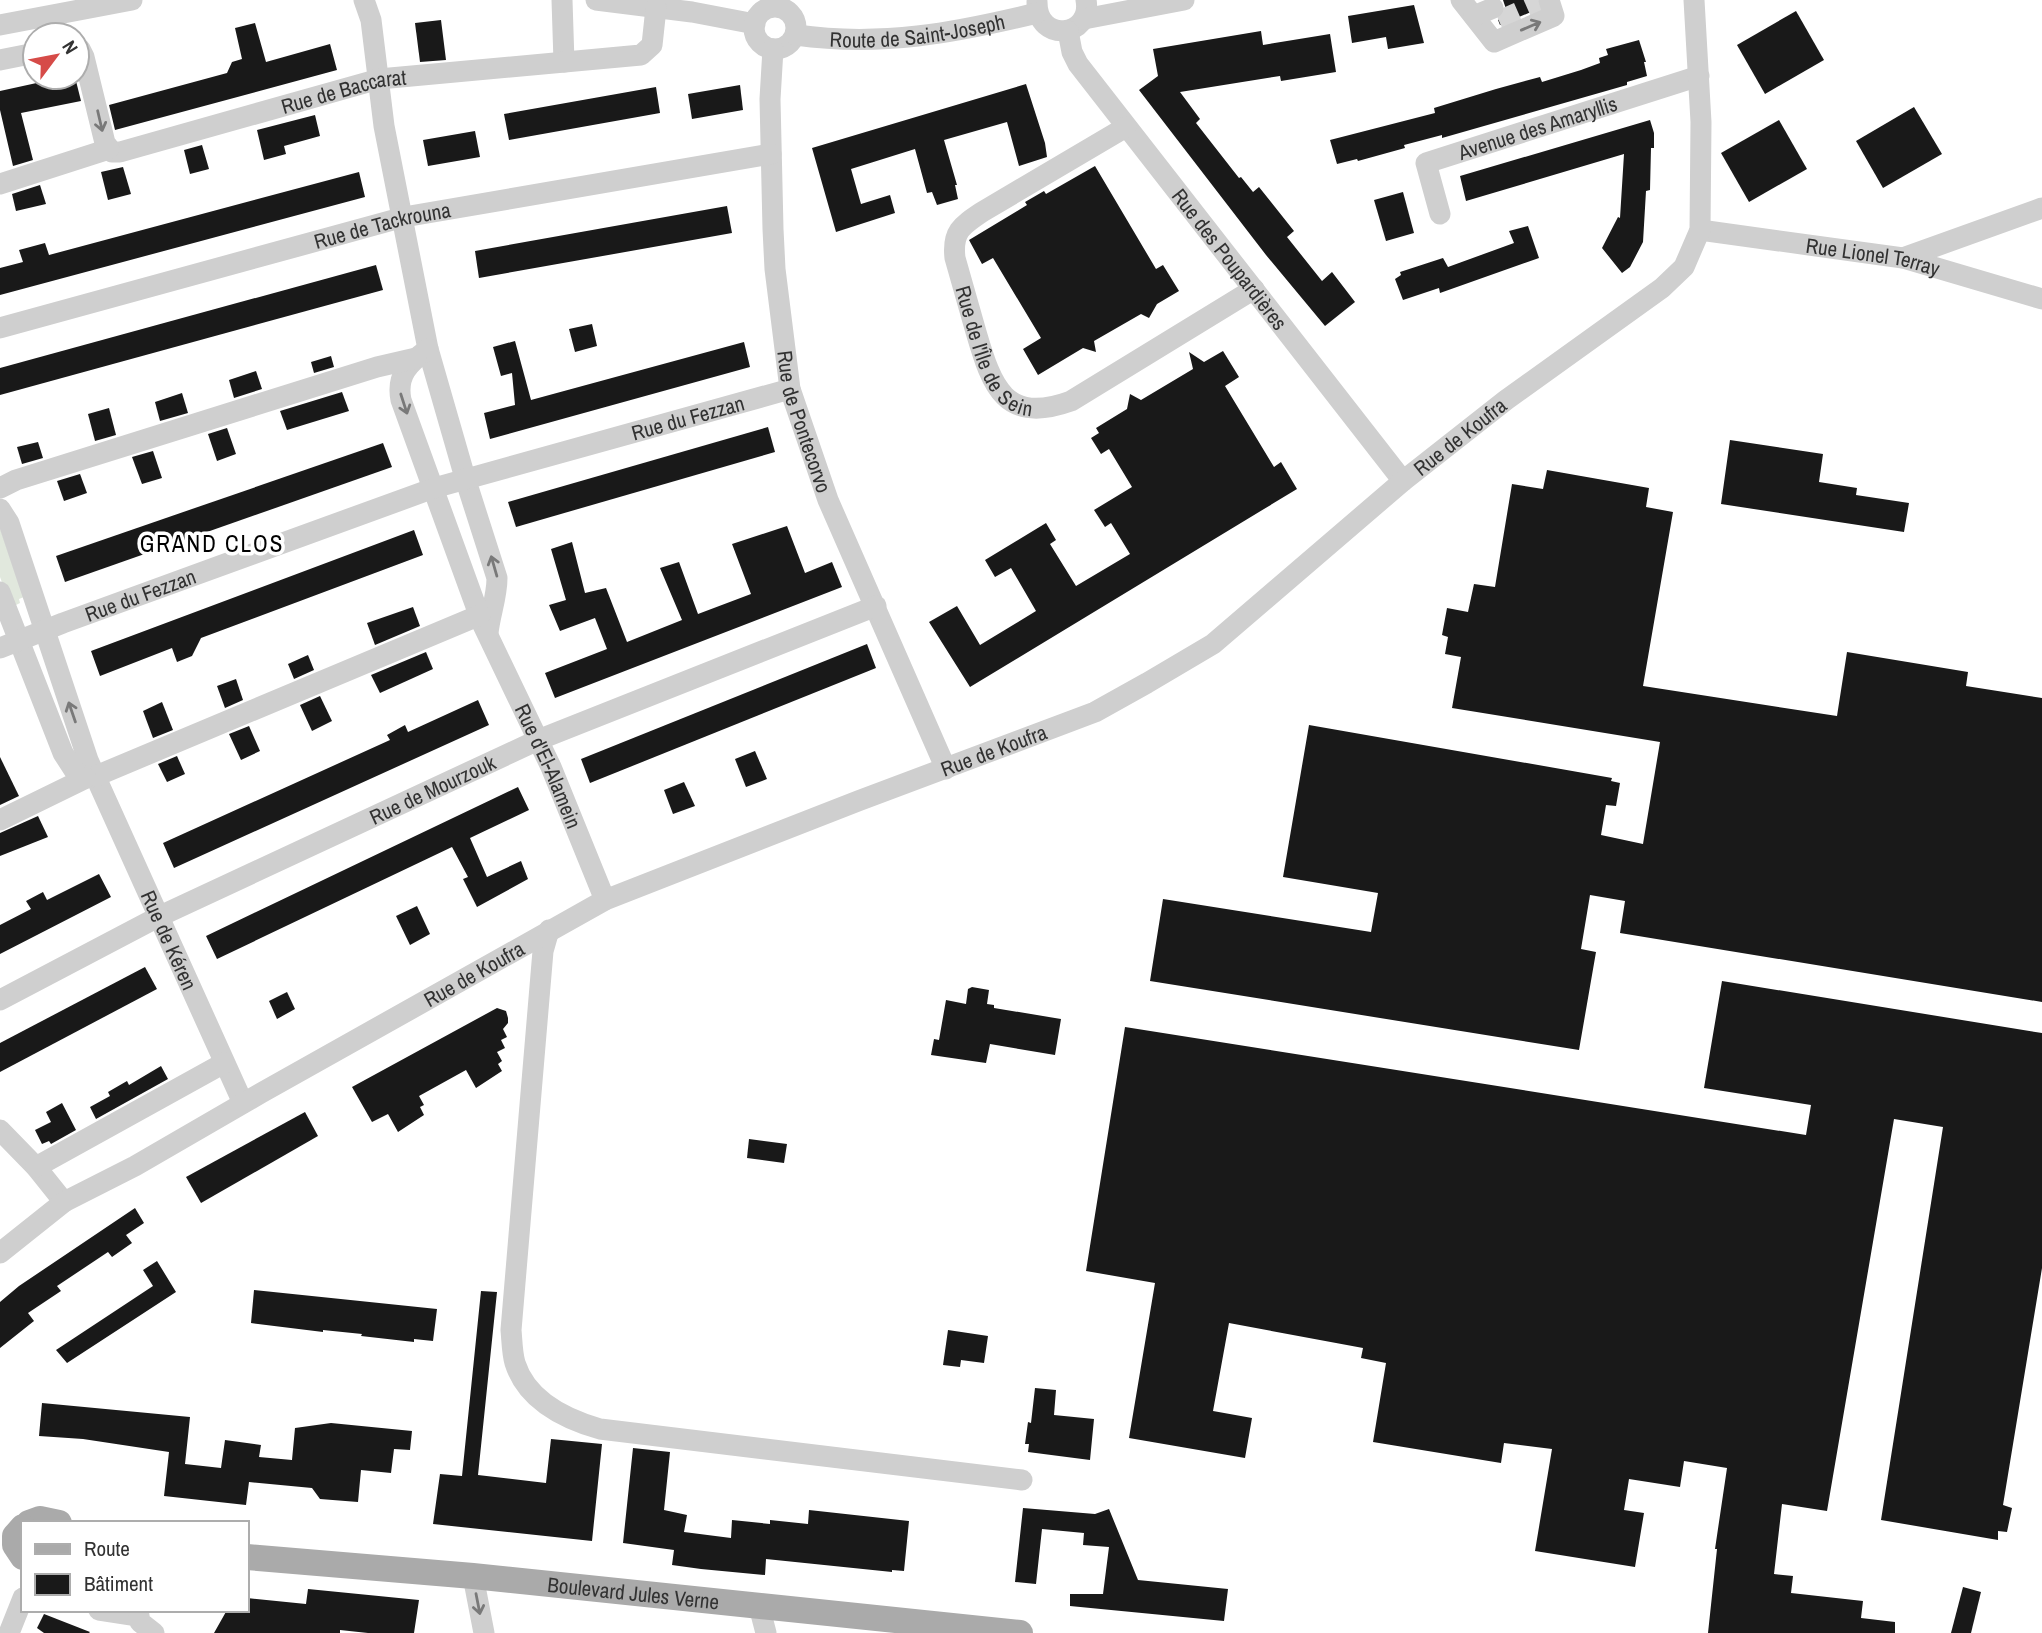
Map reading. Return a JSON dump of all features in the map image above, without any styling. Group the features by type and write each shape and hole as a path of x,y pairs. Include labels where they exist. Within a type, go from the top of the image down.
{"main road":[{"path":"0,1519 17,1539"},
{"name":"Boulevard Jules Verne","path":"248,1558 473,1576 1020,1633"}],"street":[{"path":"0,26 132,0"},
{"path":"0,820 91,777 484,624 489,619 497,592 497,578 422,353 404,217 384,126 370,20 364,0"},
{"path":"562,0 564,62"},
{"path":"596,0 755,24"},
{"path":"1037,7 1044,24 1055,30 1079,17 1184,0"},
{"name":"Rue de Koufra","path":"0,1253 64,1202 135,1166 606,900 1095,712 1213,644 1404,481 1506,400 1662,288 1684,268 1700,230 1701,122 1694,0"},
{"path":"1477,11 1493,42 1554,16 1546,1"},
{"path":"779,7 793,17 796,35 787,46 773,49 760,43 755,34 755,24 762,12 779,7"},
{"name":"Route de Saint-Joseph","path":"796,35 869,41 894,40 1037,7"},
{"name":"Rue de Baccarat","path":"0,184 109,149 120,152 128,150 379,79 641,55 652,45 656,8"},
{"name":"Rue des Poupardières","path":"1079,17 1073,52 1078,64 1404,481"},
{"name":"Rue de Pontecorvo","path":"773,49 771,154 775,270 790,389 828,500 946,769"},
{"path":"0,60 21,56"},
{"name":"Avenue des Amaryllis","path":"1440,214 1426,163 1699,76"},
{"path":"91,86 103,137 109,149"},
{"name":"Rue de l'Île de Sein","path":"1126,127 982,212 964,224 956,234 955,258 987,370 995,385 1011,402 1025,408 1041,409 1071,401 1254,289"},
{"name":"Rue de Tackrouna","path":"0,328 404,217 771,154"},
{"path":"1903,258 2042,208"},
{"name":"Rue Lionel Terray","path":"1700,230 1903,258 2042,299"},
{"path":"0,488 16,480 422,353"},
{"name":"Rue d'El-Alamein","path":"422,353 400,379 399,388 484,624 538,740 606,900"},
{"name":"Rue du Fezzan","path":"466,481 790,389"},
{"path":"434,488 466,481"},
{"name":"Rue du Fezzan","path":"45,630 434,488"},
{"name":"Rue de Kéren","path":"0,509 9,523 88,760 91,777 243,1103"},
{"name":"Rue de Kéren","path":"0,592 9,644 63,753 74,770 91,777"},
{"name":"Rue de Mourzouk","path":"0,1000 158,917 538,740 876,606"},
{"path":"9,644 45,630"},
{"path":"549,930 543,951 511,1330 516,1364 528,1386 546,1405 571,1421 600,1429 1022,1480"},
{"path":"36,1167 224,1063"},
{"path":"0,1130 36,1167 64,1202"},
{"path":"473,1576 484,1633"},
{"path":"9,1633 21,1604"},
{"path":"759,1606 765,1633"},
{"path":"138,1613 140,1622 154,1633"}],"shaded area":[{"path":"0,528 24,597 19,599 20,603 16,605 9,602 0,577"}],"building":[{"path":"1503,0 1536,0 1538,9 1500,25 1498,20 1506,9"},
{"path":"1414,5 1424,43 1388,49 1386,37 1352,43 1348,16"},
{"path":"1796,11 1824,60 1765,94 1737,45"},
{"path":"441,20 446,60 420,62 415,23"},
{"path":"255,23 266,62 330,44 337,70 115,130 109,105 227,73 232,62 242,59 235,28"},
{"path":"1261,31 1263,45 1330,34 1336,72 1281,81 1280,76 1180,92 1200,119 1196,123 1239,178 1241,177 1253,192 1259,187 1294,231 1287,237 1322,281 1332,272 1355,302 1325,326 1266,255 1139,90 1158,76 1153,49"},
{"path":"1639,40 1647,76 1627,82 1627,85 1442,138 1442,135 1404,145 1405,148 1358,161 1357,159 1337,164 1330,140 1435,113 1434,108 1496,89 1540,77 1542,82 1581,70 1600,63 1599,58 1608,55 1606,49"},
{"path":"1026,84 1047,157 1019,166 1007,122 944,140 957,185 958,199 937,205 932,192 927,193 915,149 851,169 861,204 890,195 895,213 836,232 812,148"},
{"path":"740,85 743,110 692,119 688,94"},
{"path":"21,86 21,91 78,91 81,101 21,113 33,160 13,166 0,110 0,91"},
{"path":"656,87 660,113 509,140 504,114"},
{"path":"1914,107 1942,154 1883,188 1856,141"},
{"path":"315,115 320,136 284,146 286,154 264,160 257,130"},
{"path":"1650,120 1654,133 1654,148 1651,148 1650,190 1646,191 1643,242 1630,267 1622,273 1602,248 1618,217 1620,218 1624,154 1466,201 1460,176"},
{"path":"1779,120 1807,169 1749,202 1721,153"},
{"path":"475,131 480,157 428,166 423,140"},
{"path":"202,145 209,169 190,174 184,150"},
{"path":"1095,166 1156,269 1163,265 1179,291 1157,304 1149,318 1141,314 1094,341 1096,352 1083,348 1038,375 1023,349 1041,338 993,258 982,264 969,240 1027,205 1025,202 1044,191 1046,194"},
{"path":"123,167 131,194 108,200 101,172"},
{"path":"359,172 365,197 0,295 0,268 23,262 19,250 45,243 49,255"},
{"path":"40,185 46,204 16,211 12,194"},
{"path":"1403,192 1414,233 1386,241 1374,200"},
{"path":"727,206 732,233 479,278 475,251"},
{"path":"1528,226 1539,258 1440,293 1439,288 1403,300 1395,279 1401,275 1400,272 1443,258 1448,267 1514,243 1509,231"},
{"path":"376,265 383,290 0,395 0,368"},
{"path":"592,324 597,346 575,352 569,329"},
{"path":"515,341 531,400 744,342 750,367 490,439 484,413 515,405 512,373 501,376 493,347"},
{"path":"1223,351 1239,377 1225,386 1274,467 1281,462 1297,489 970,687 929,622 957,606 980,645 1036,611 1011,568 995,577 985,560 1046,523 1056,540 1050,544 1076,586 1130,554 1111,523 1105,527 1094,510 1132,487 1109,449 1101,454 1091,438 1099,433 1096,428 1127,409 1130,394 1141,400 1193,369 1189,352 1204,362"},
{"path":"331,356 334,367 314,373 311,362"},
{"path":"256,371 262,389 234,398 229,380"},
{"path":"342,392 349,411 287,430 280,411"},
{"path":"182,393 188,413 160,421 155,402"},
{"path":"109,408 116,435 95,441 88,414"},
{"path":"768,427 775,452 516,527 508,502"},
{"path":"227,428 236,454 217,461 208,434"},
{"path":"1730,440 1823,454 1819,482 1857,488 1856,495 1909,503 1904,532 1721,504"},
{"path":"38,442 43,458 22,464 17,447"},
{"path":"383,443 392,467 65,582 56,556"},
{"path":"153,451 162,478 142,484 132,457"},
{"path":"1547,470 1649,488 1646,507 1673,512 1643,686 1837,716 1847,652 1968,672 1966,686 2042,698 2042,1002 1620,933 1625,901 1590,895 1581,949 1596,952 1579,1050 1150,981 1163,899 1371,932 1378,893 1283,877 1309,725 1612,778 1611,781 1620,783 1616,806 1606,805 1601,835 1643,844 1660,742 1452,708 1461,657 1445,654 1448,637 1442,635 1447,608 1468,612 1474,584 1495,587 1512,484 1543,489"},
{"path":"80,474 87,493 64,501 57,481"},
{"path":"787,526 805,573 832,562 842,587 555,698 545,673 607,649 595,618 560,631 549,605 566,600 551,549 572,542 585,593 606,588 627,642 682,620 660,568 679,562 698,614 751,594 732,544"},
{"path":"414,530 423,555 201,638 192,656 177,662 172,648 100,676 91,651"},
{"path":"413,607 420,626 375,645 367,623"},
{"path":"867,644 876,668 590,783 581,759"},
{"path":"426,652 433,669 380,693 371,675"},
{"path":"308,655 314,670 294,679 288,664"},
{"path":"236,679 243,700 225,708 217,686"},
{"path":"320,696 332,721 312,731 300,705"},
{"path":"478,700 489,725 174,868 163,843 390,740 387,735 405,725 408,732"},
{"path":"162,702 173,730 153,738 143,711"},
{"path":"249,726 260,751 241,760 229,734"},
{"path":"755,751 767,779 746,787 735,759"},
{"path":"177,756 185,774 167,782 158,764"},
{"path":"0,757 19,796 0,805"},
{"path":"684,782 695,806 673,814 664,790"},
{"path":"518,787 529,810 470,838 487,877 521,861 528,879 477,907 463,879 468,877 452,847 217,959 206,936"},
{"path":"38,816 48,837 0,856 0,833"},
{"path":"99,874 111,897 0,954 0,925 31,909 26,901 43,892 47,900"},
{"path":"417,906 430,934 410,945 396,916"},
{"path":"145,967 157,989 0,1072 0,1043"},
{"path":"1722,981 2042,1033 2042,1268 2003,1505 2012,1508 2007,1532 1998,1531 1998,1540 1881,1520 1943,1127 1894,1119 1827,1511 1782,1504 1774,1574 1793,1576 1791,1593 1863,1601 1861,1618 1895,1622 1895,1633 1708,1633 1715,1549 1727,1468 1684,1461 1680,1487 1629,1479 1624,1510 1644,1513 1635,1567 1535,1551 1552,1449 1504,1443 1501,1463 1373,1442 1386,1363 1361,1358 1363,1348 1229,1323 1213,1411 1252,1418 1245,1458 1129,1438 1155,1283 1086,1271 1125,1027 1806,1135 1811,1105 1704,1088"},
{"path":"972,987 989,990 987,1004 994,1005 994,1008 1061,1019 1055,1055 990,1044 986,1063 931,1055 934,1039 939,1040 946,1000 966,1004 968,989"},
{"path":"287,992 295,1009 277,1019 269,1001"},
{"path":"497,1008 506,1011 508,1018 503,1029 507,1037 501,1040 505,1048 497,1052 502,1061 498,1064 502,1071 476,1088 466,1070 419,1096 424,1105 420,1107 424,1115 398,1132 388,1114 372,1122 352,1087"},
{"path":"161,1066 168,1079 96,1119 90,1107 110,1096 108,1092 127,1081 129,1085"},
{"path":"62,1103 76,1130 51,1144 49,1141 42,1144 35,1130 51,1122 46,1112"},
{"path":"305,1112 318,1136 201,1203 186,1177"},
{"path":"749,1139 787,1144 784,1163 747,1158"},
{"path":"135,1208 144,1223 126,1235 132,1243 112,1257 108,1252 57,1286 61,1291 28,1313 34,1321 0,1348 0,1302 19,1286"},
{"path":"157,1261 176,1292 67,1363 56,1350 153,1286 143,1270"},
{"path":"254,1290 437,1309 433,1341 414,1339 414,1342 251,1323"},
{"path":"481,1291 497,1292 478,1475 546,1483 551,1439 602,1444 592,1541 433,1524 440,1474 462,1476"},
{"path":"948,1330 988,1336 984,1363 961,1360 960,1367 943,1365"},
{"path":"1035,1388 1056,1390 1054,1415 1094,1419 1090,1460 1028,1452 1029,1444 1025,1444 1028,1422 1031,1423"},
{"path":"42,1403 190,1417 185,1464 221,1468 225,1440 261,1445 259,1457 292,1460 295,1428 331,1423 412,1431 410,1450 394,1449 391,1473 361,1470 358,1502 320,1499 312,1488 249,1482 246,1505 164,1496 169,1452 83,1439 39,1436"},
{"path":"633,1448 670,1452 664,1510 687,1515 684,1532 731,1538 732,1520 808,1524 809,1510 909,1521 904,1571 766,1559 765,1575 701,1569 672,1565 674,1550 623,1543"},
{"path":"1023,1508 1095,1514 1109,1509 1138,1580 1228,1589 1224,1621 1070,1606 1070,1594 1103,1594 1109,1547 1083,1545 1084,1533 1042,1529 1036,1584 1015,1582"},
{"path":"1963,1587 1981,1592 1971,1633 1951,1633"},
{"path":"308,1589 419,1600 414,1633 340,1630 340,1633 214,1633 226,1612 248,1612 248,1598 306,1604"},
{"path":"44,1614 90,1632 44,1633 37,1628"}],"tunnel":[{"path":"1499,21 1540,3"}],"district":[{"name":"GRAND CLOS","path":"212,543"}]}
